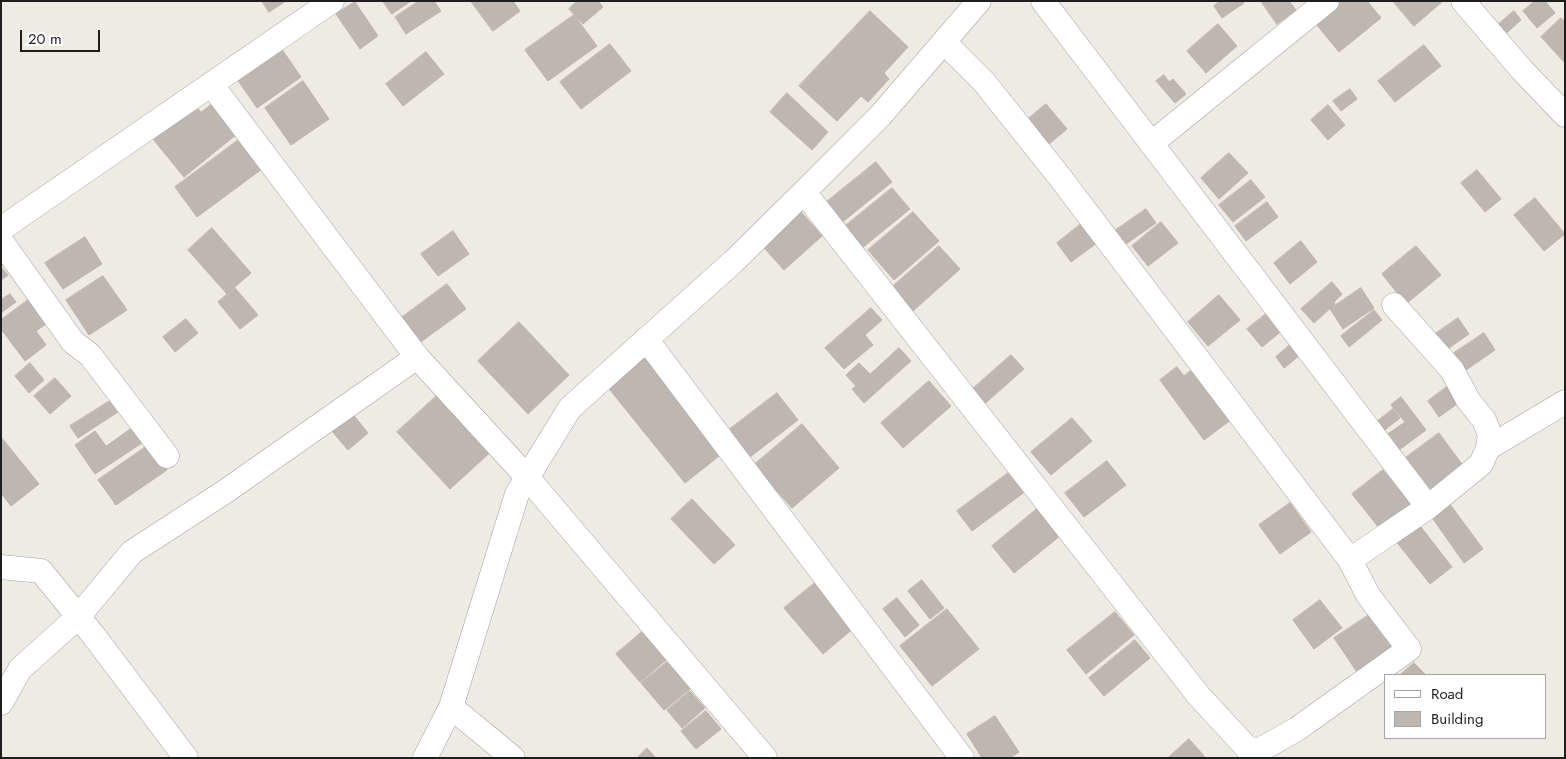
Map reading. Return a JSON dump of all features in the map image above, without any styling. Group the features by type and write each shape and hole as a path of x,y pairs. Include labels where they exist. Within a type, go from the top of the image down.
{"street":[{"path":"1,229 332,1"},
{"path":"425,758 451,707 517,494 570,408 734,261 804,192 880,116 979,1"},
{"path":"1043,1 1428,508"},
{"path":"1152,143 1327,1"},
{"path":"1464,1 1522,70 1565,116"},
{"path":"804,192 1199,696 1248,748 1260,750 1298,729 1409,649 1368,595 1350,560 1060,176 984,82 944,42"},
{"path":"211,84 417,357 527,477 765,758"},
{"path":"1,241 73,342 90,355 167,456"},
{"path":"1350,560 1428,508 1481,464 1488,448 1490,436 1484,420 1468,400 1452,370 1394,304"},
{"path":"646,339 962,758"},
{"path":"1,703 20,669 78,617 132,552 226,491 417,357"},
{"path":"1488,448 1565,402"},
{"path":"1,567 41,570 186,758"},
{"path":"451,707 513,758"}],"building":[{"path":"262,1 286,1 269,12"},
{"path":"383,1 411,1 392,14"},
{"path":"419,1 434,1 441,11 406,34 395,17"},
{"path":"471,1 513,1 520,11 493,31"},
{"path":"577,1 598,1 603,7 583,24 569,9"},
{"path":"1220,1 1243,1 1244,3 1222,18 1214,6"},
{"path":"1261,1 1289,1 1296,10 1277,24"},
{"path":"1331,1 1367,1 1381,18 1339,52 1311,18"},
{"path":"1393,1 1443,1 1414,26"},
{"path":"1535,1 1545,1 1555,13 1537,28 1523,11"},
{"path":"355,2 378,36 360,49 336,14"},
{"path":"870,11 908,47 884,73 889,79 868,102 861,96 837,121 799,86"},
{"path":"1514,11 1521,20 1502,37 1494,28"},
{"path":"574,15 597,46 548,81 525,50"},
{"path":"1561,18 1565,22 1565,63 1541,37"},
{"path":"1218,24 1237,46 1206,73 1187,51"},
{"path":"610,44 631,71 581,109 560,82"},
{"path":"1424,45 1441,66 1395,102 1378,81"},
{"path":"281,48 301,77 257,108 237,79"},
{"path":"426,52 444,74 403,106 386,84"},
{"path":"1164,75 1169,82 1173,79 1186,94 1175,103 1156,81"},
{"path":"303,81 329,119 291,145 265,108"},
{"path":"1350,89 1357,99 1341,111 1333,101"},
{"path":"787,93 828,132 812,150 770,112"},
{"path":"217,100 242,130 184,177 153,139 195,105 201,112"},
{"path":"1046,104 1067,129 1049,144 1028,119"},
{"path":"1328,105 1345,125 1328,140 1311,120"},
{"path":"244,136 266,166 197,217 175,187"},
{"path":"1229,153 1248,173 1219,199 1201,178"},
{"path":"876,162 892,182 840,224 824,204"},
{"path":"1477,170 1501,199 1485,212 1461,183"},
{"path":"1251,180 1265,197 1233,222 1219,205"},
{"path":"892,188 910,209 862,248 844,227"},
{"path":"1535,198 1565,234 1544,251 1514,215"},
{"path":"1267,202 1278,217 1246,241 1235,226"},
{"path":"796,206 822,236 784,270 757,240"},
{"path":"1146,209 1156,223 1126,244 1116,230"},
{"path":"913,212 939,241 894,280 868,250"},
{"path":"1086,220 1101,240 1071,262 1057,243"},
{"path":"1161,222 1178,243 1148,266 1132,246"},
{"path":"212,228 251,273 227,294 188,250"},
{"path":"453,231 469,254 438,276 421,254"},
{"path":"85,237 102,264 63,289 45,263"},
{"path":"1301,241 1317,262 1290,284 1274,263"},
{"path":"939,246 960,269 913,311 892,287"},
{"path":"1416,246 1441,275 1406,304 1382,274"},
{"path":"1,267 8,275 1,280"},
{"path":"103,276 127,310 89,335 66,300"},
{"path":"1332,282 1342,294 1334,302 1335,304 1314,323 1301,309"},
{"path":"447,284 466,309 411,349 393,324"},
{"path":"235,288 258,315 240,329 218,302"},
{"path":"1361,288 1374,308 1343,329 1330,309"},
{"path":"10,294 16,302 2,312 1,300"},
{"path":"35,295 53,319 36,331 46,345 25,361 1,329 1,320"},
{"path":"1219,295 1240,320 1208,346 1188,322"},
{"path":"1275,307 1289,325 1262,347 1247,329"},
{"path":"871,308 882,320 865,335 873,345 844,369 825,348"},
{"path":"1374,310 1382,320 1349,347 1341,336"},
{"path":"1458,318 1469,334 1439,355 1428,339"},
{"path":"186,319 198,333 175,352 163,337"},
{"path":"519,322 569,375 528,414 478,361"},
{"path":"1484,333 1495,350 1466,370 1454,353"},
{"path":"1291,344 1300,355 1284,368 1276,357"},
{"path":"899,348 911,361 864,403 852,389 856,386 846,375 859,363 870,374"},
{"path":"640,350 723,453 685,483 602,380"},
{"path":"1011,355 1024,369 981,407 968,393"},
{"path":"30,363 44,380 29,393 15,376"},
{"path":"1177,367 1184,376 1194,368 1232,419 1204,440 1160,380"},
{"path":"55,378 71,396 50,414 34,396"},
{"path":"929,381 951,406 903,448 881,423"},
{"path":"1452,383 1464,399 1439,417 1428,401"},
{"path":"442,391 495,448 450,489 397,432"},
{"path":"777,393 798,420 750,457 730,429"},
{"path":"1401,397 1426,430 1391,456 1379,440 1405,422 1391,405"},
{"path":"113,399 121,410 78,438 70,426"},
{"path":"1393,409 1400,418 1377,436 1370,427"},
{"path":"351,412 368,433 348,450 331,430"},
{"path":"1072,418 1092,441 1051,475 1031,452"},
{"path":"802,424 839,468 792,508 754,465"},
{"path":"135,426 145,441 95,474 75,445 95,431 106,446"},
{"path":"1439,433 1464,467 1429,493 1404,459"},
{"path":"1,437 39,484 11,506 1,493"},
{"path":"150,444 167,470 116,505 98,480"},
{"path":"1107,461 1126,485 1084,517 1065,493"},
{"path":"1383,470 1411,505 1380,529 1352,494"},
{"path":"1011,471 1026,491 972,531 957,511"},
{"path":"692,499 735,545 714,564 671,519"},
{"path":"1290,503 1311,532 1280,554 1259,525"},
{"path":"1449,503 1483,549 1464,563 1431,516"},
{"path":"1037,509 1060,536 1014,573 992,546"},
{"path":"1417,522 1452,567 1430,584 1395,540"},
{"path":"922,580 944,608 930,619 908,591"},
{"path":"816,582 855,627 823,654 784,608"},
{"path":"897,598 919,625 905,637 883,609"},
{"path":"1320,600 1342,628 1314,649 1293,620"},
{"path":"947,609 979,649 932,686 900,646"},
{"path":"1375,611 1399,648 1359,675 1334,638"},
{"path":"1115,612 1134,635 1086,674 1067,650"},
{"path":"642,632 666,660 640,682 616,654"},
{"path":"1135,640 1150,658 1104,696 1089,678"},
{"path":"667,662 690,689 664,710 641,683"},
{"path":"1414,663 1425,674 1401,674"},
{"path":"690,691 705,708 682,728 667,710"},
{"path":"706,711 721,729 696,749 681,731"},
{"path":"995,716 1019,752 1010,758 982,758 967,734"},
{"path":"1189,739 1205,757 1168,758"},
{"path":"647,748 656,758 637,758"}]}
